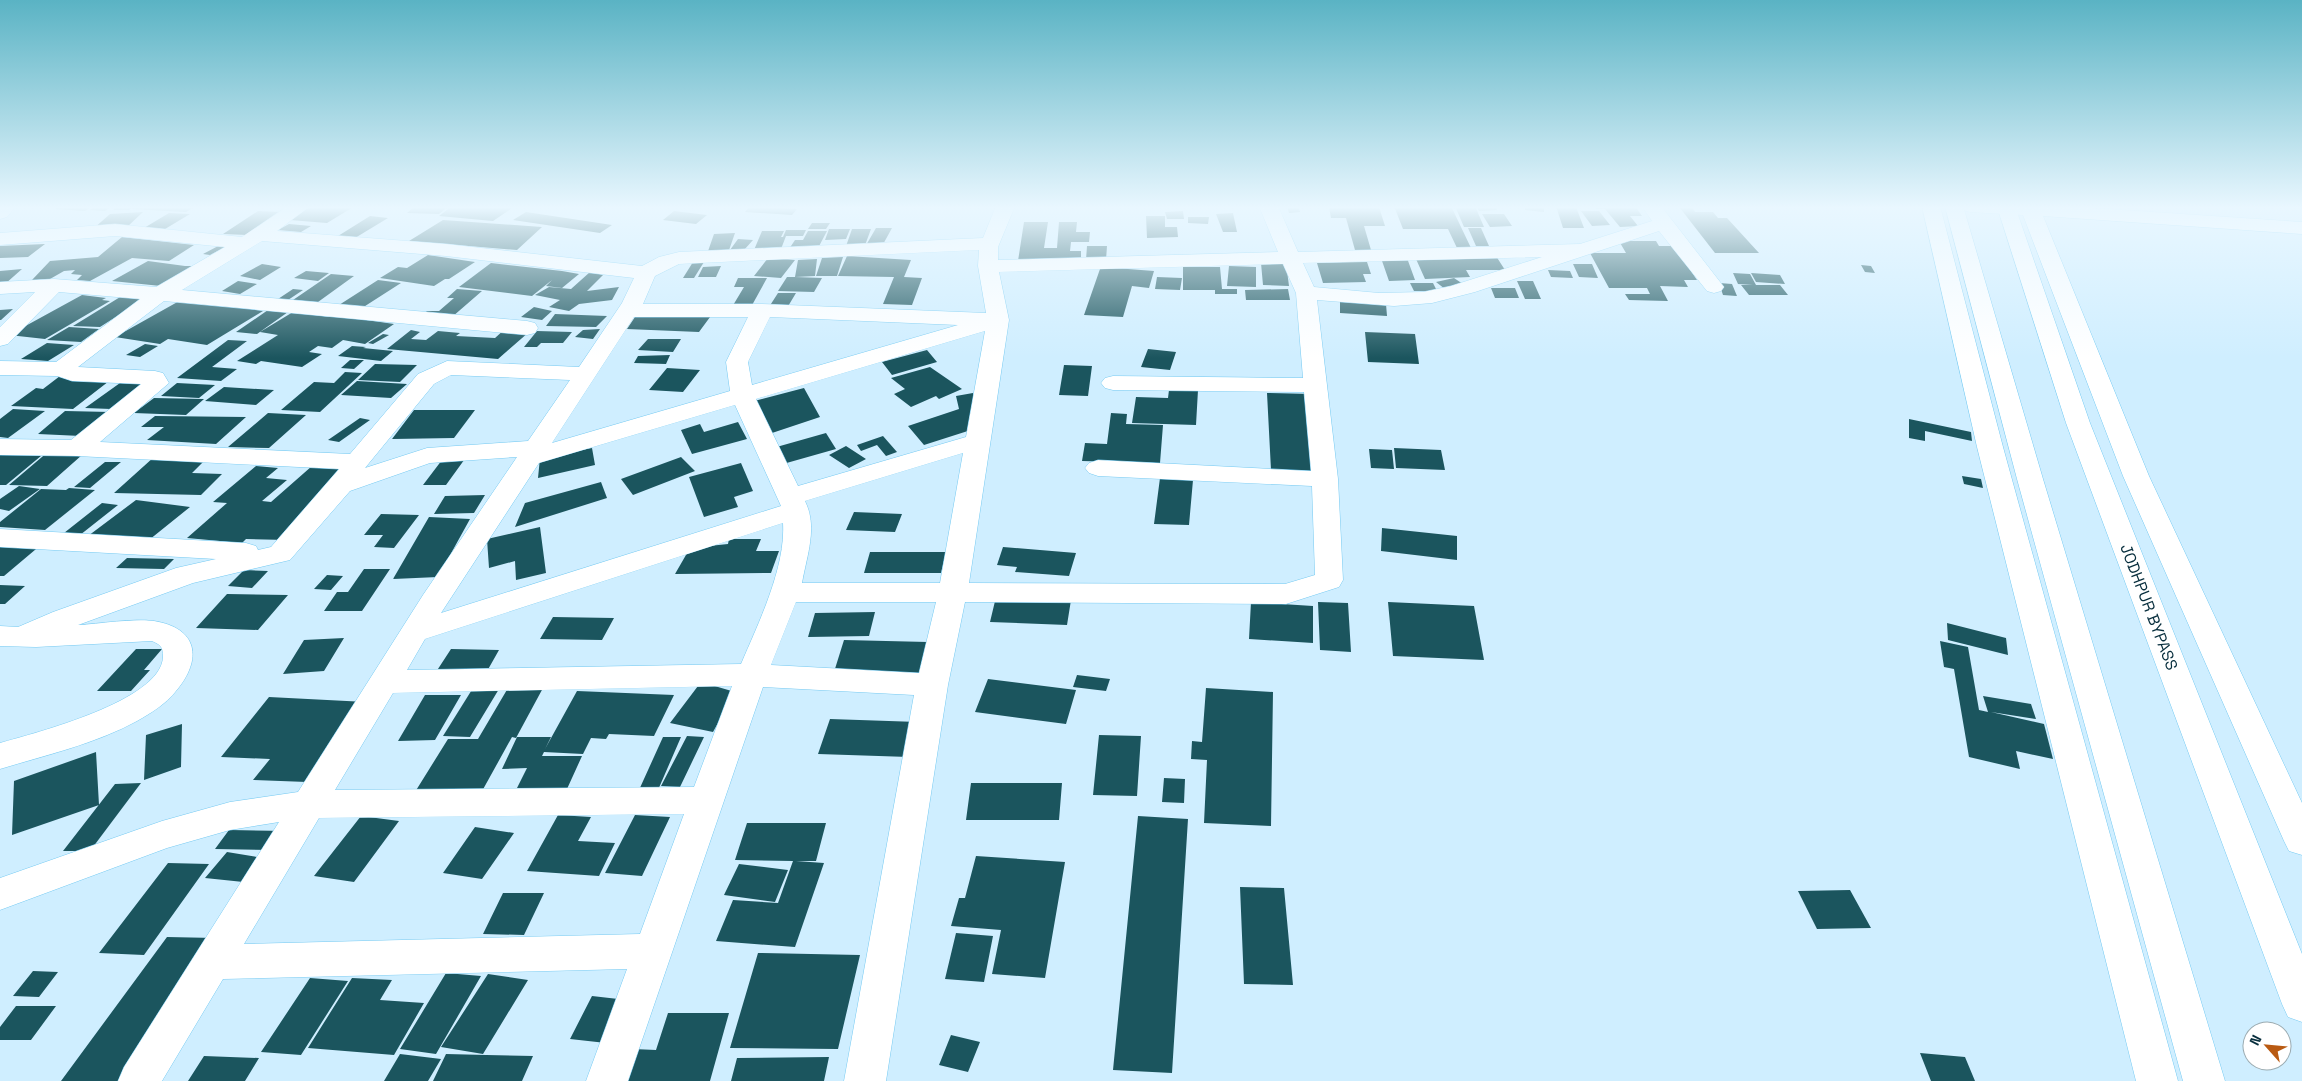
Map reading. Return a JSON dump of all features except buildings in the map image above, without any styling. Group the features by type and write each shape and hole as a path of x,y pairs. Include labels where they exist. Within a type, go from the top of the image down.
{"main road":[{"path":"61,369 160,294 223,256"},
{"path":"502,256 646,273"},
{"path":"139,1081 415,632 627,311 646,273 666,261 679,258 714,256"},
{"path":"864,1081 932,685 953,591 998,320 988,266 989,256"},
{"path":"988,266 1277,256"},
{"path":"785,592 953,591 1286,594 1330,580 1324,479 1306,293 1290,256"},
{"path":"1306,293 1406,299 1425,298 1566,256"},
{"path":"1689,256 1714,287"},
{"path":"1943,256 1987,438 2157,1081"},
{"path":"1968,256 2030,479 2204,1081"},
{"name":"JODHPUR BYPASS","path":"2032,256 2078,423 2302,1004"},
{"path":"2040,256 2136,476 2302,841"},
{"path":"0,339 54,285"},
{"path":"0,288 54,285 527,328"},
{"path":"627,311 762,310 998,320"},
{"path":"607,1081 706,800 785,592 798,536 792,503 742,395 737,362 762,310"},
{"path":"341,485 427,456 532,453 742,395 998,320"},
{"path":"0,368 61,369 72,374 154,378 157,383 77,448"},
{"path":"7,640 63,618 186,575 280,554 341,485 357,462 426,379 438,371 447,368 585,374"},
{"path":"1113,383 1315,385"},
{"path":"415,632 978,441"},
{"path":"0,447 77,448 357,462"},
{"path":"1098,468 1324,479"},
{"path":"0,538 280,554"},
{"path":"0,756 118,718 145,703 162,687 177,665 178,646 171,637 153,631 7,640"},
{"path":"384,682 752,675 932,685"},
{"path":"0,894 162,835 230,816 309,804 706,800"},
{"path":"212,962 653,951"}]}
